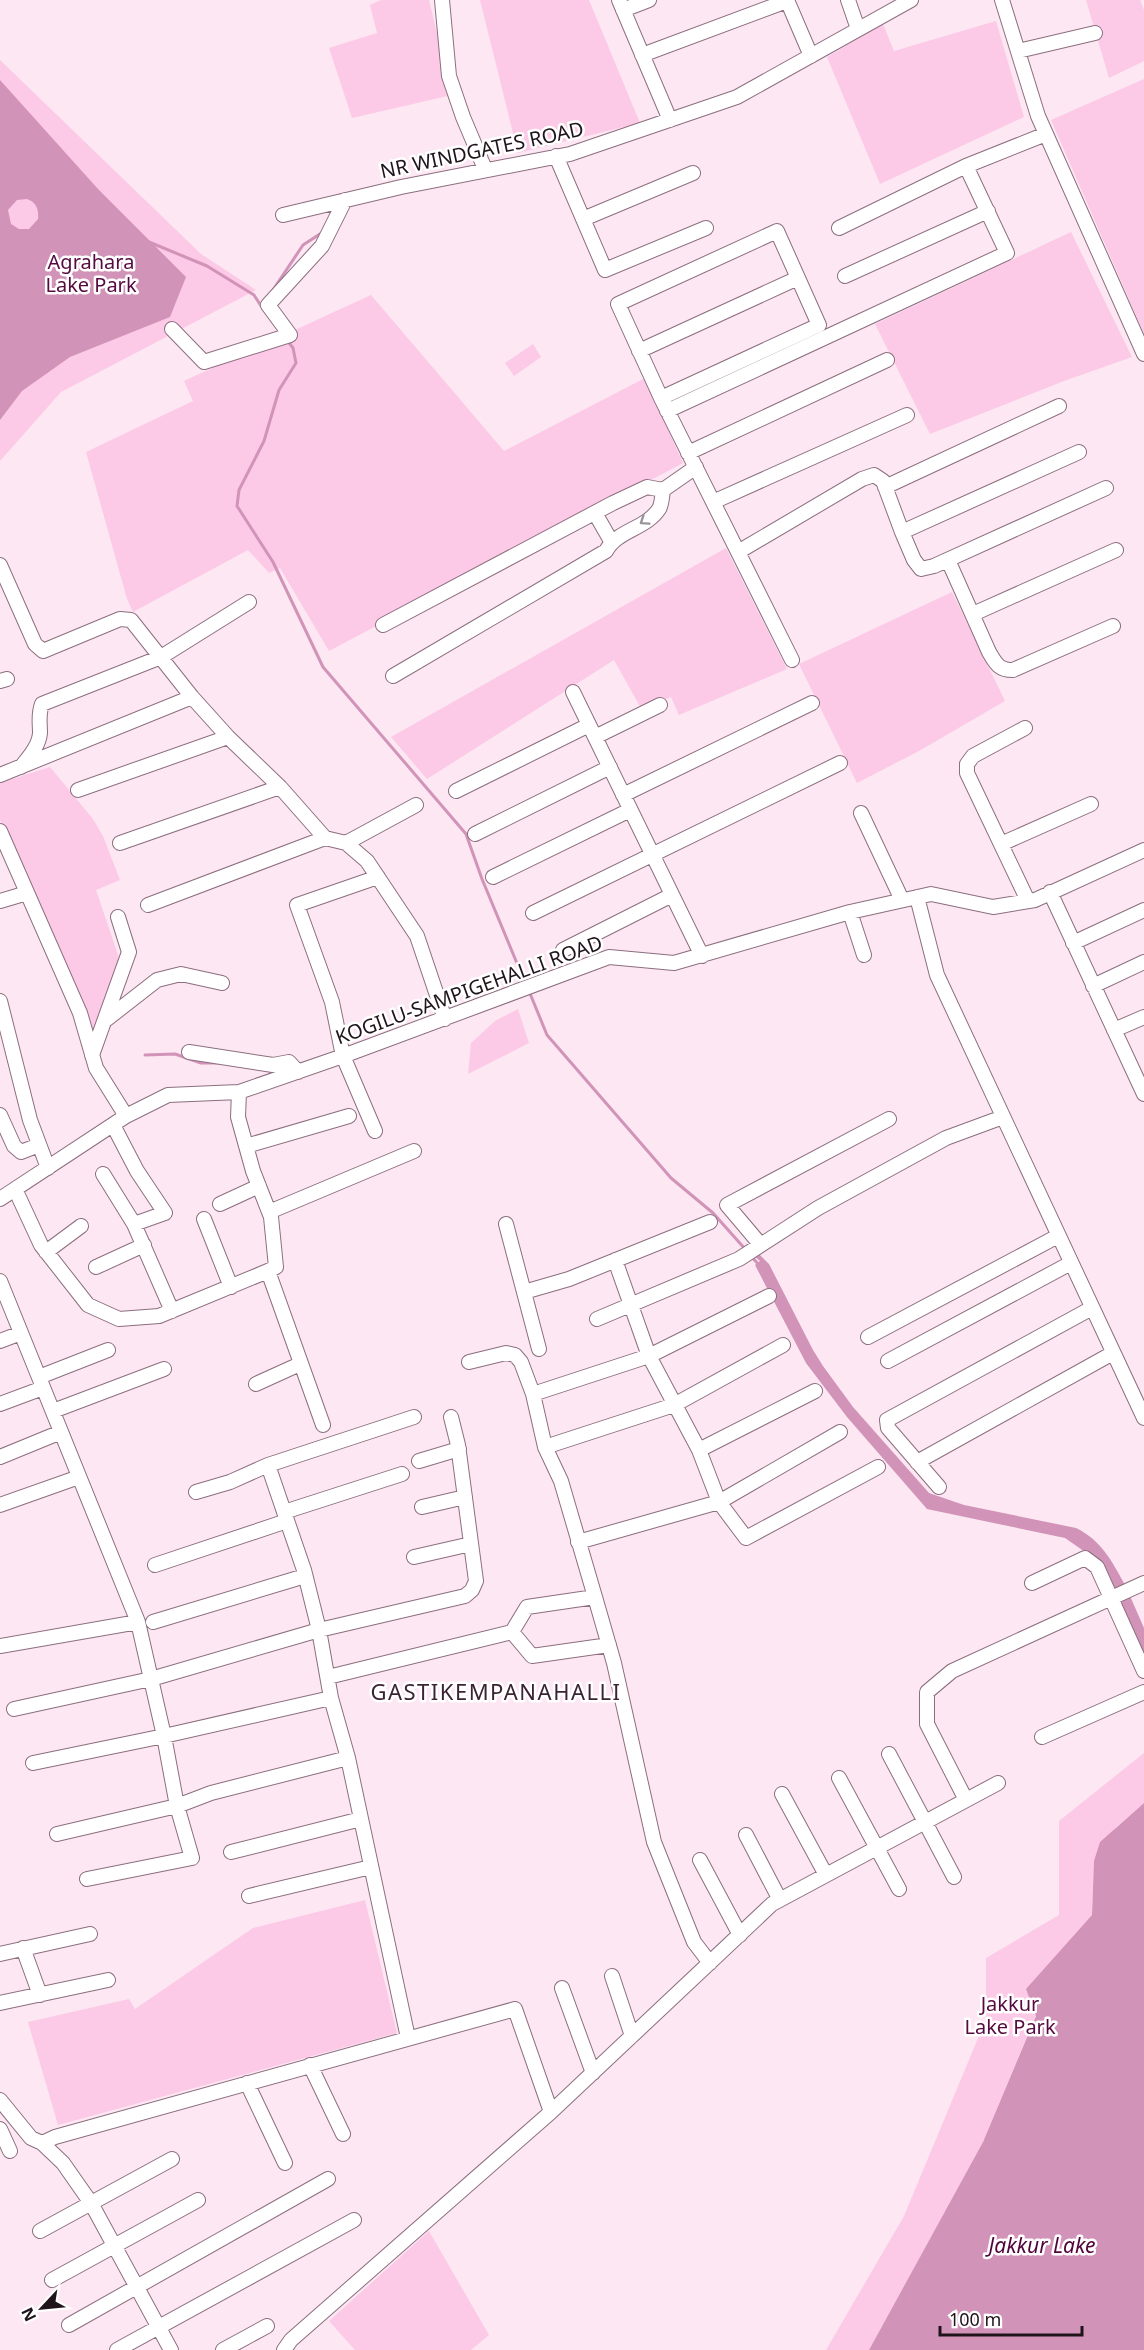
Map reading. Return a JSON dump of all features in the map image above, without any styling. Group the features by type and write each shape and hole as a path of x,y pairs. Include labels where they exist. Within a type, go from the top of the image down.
{"street":[{"path":"442,0 449,76 485,169"},
{"path":"649,0 621,5 670,120"},
{"path":"848,0 858,29"},
{"name":"NR WINDGATES ROAD","path":"283,215 485,169 570,154 670,120 737,97 911,0"},
{"path":"1002,0 1038,116 1144,354"},
{"path":"642,55 787,1 811,56"},
{"path":"1018,51 1095,33"},
{"path":"839,228 966,166 1046,134"},
{"path":"556,156 605,270 706,228"},
{"path":"667,411 1007,253 966,166"},
{"path":"582,219 693,173"},
{"path":"172,329 204,362 290,335 268,305 322,246 345,200"},
{"path":"845,276 988,211"},
{"path":"661,398 819,325 777,231 618,304 639,351 667,411 792,660"},
{"path":"639,351 798,278"},
{"path":"688,453 887,360"},
{"path":"885,487 1059,406"},
{"path":"713,502 907,415"},
{"path":"902,532 1079,452"},
{"path":"383,625 595,513 647,488 663,490 696,467"},
{"path":"738,552 862,479 874,475 883,481 914,560 921,569 948,560 1106,488"},
{"path":"393,676 606,550 611,541 653,515 660,507 663,490"},
{"path":"595,513 611,541"},
{"path":"973,614 1116,550"},
{"path":"948,560 989,652 997,666 1004,670 1013,670 1113,626"},
{"path":"0,565 35,644 43,651 120,619 131,620 192,697 228,737 280,787 325,838"},
{"path":"21,767 37,745 40,733 38,714 42,704 161,657 249,602"},
{"path":"573,692 702,956"},
{"path":"0,775 192,697"},
{"path":"623,795 812,703"},
{"path":"456,791 592,731 660,705"},
{"path":"1025,728 973,756 967,764 967,773 1028,901"},
{"path":"78,790 228,737"},
{"path":"533,913 840,763"},
{"path":"475,834 610,768"},
{"path":"120,843 280,787"},
{"path":"1001,844 1091,804"},
{"path":"346,843 416,805"},
{"path":"493,877 630,810"},
{"path":"861,813 902,900"},
{"path":"0,831 3,845 27,892 80,1013 96,1068 126,1116"},
{"path":"148,905 325,838 346,843 367,861 417,936 445,1019"},
{"name":"KOGILU-SAMPIGEHALLI ROAD","path":"0,1199 126,1116 168,1095 239,1092 445,1019 609,957 674,963 850,912 931,894 993,907 1028,901 1144,850"},
{"path":"375,1131 343,1056 332,1002 297,905 378,877"},
{"path":"0,901 27,892"},
{"path":"1050,892 1092,986 1114,1030 1138,1068 1144,1094"},
{"path":"563,950 672,895"},
{"path":"916,897 937,975 1144,1418"},
{"path":"1073,944 1144,910"},
{"path":"850,912 864,955"},
{"path":"92,1055 129,952 118,917"},
{"path":"1092,986 1144,962"},
{"path":"105,1020 157,980 181,974 222,983"},
{"path":"0,1001 30,1120 48,1168"},
{"path":"1114,1030 1144,1017"},
{"path":"189,1052 273,1065 289,1062 298,1072"},
{"path":"15,1189 40,1245 88,1305 119,1319 159,1316 268,1271 276,1267 269,1212 238,1117 239,1092"},
{"path":"0,1115 14,1146 21,1152 39,1145"},
{"path":"246,1146 349,1116"},
{"path":"597,1319 739,1259 818,1208 946,1138 1003,1117"},
{"path":"760,1244 727,1205 889,1119"},
{"path":"113,1125 136,1172 165,1214 134,1224"},
{"path":"269,1212 414,1152"},
{"path":"103,1174 134,1224 172,1311"},
{"path":"220,1204 259,1186"},
{"path":"204,1219 231,1287"},
{"path":"524,1292 569,1279 710,1222"},
{"path":"506,1224 539,1349"},
{"path":"46,1252 81,1226"},
{"path":"868,1337 1058,1236"},
{"path":"96,1267 144,1245"},
{"path":"615,1260 649,1356 699,1450 719,1502 746,1538 878,1467"},
{"path":"888,1360 1071,1263"},
{"path":"268,1271 323,1425"},
{"path":"0,1281 138,1622 177,1806 192,1858 87,1879"},
{"path":"533,1394 649,1356 770,1296"},
{"path":"939,1487 888,1428 887,1420 1092,1308"},
{"path":"0,1341 21,1334"},
{"path":"545,1447 674,1405 783,1345"},
{"path":"0,1404 108,1350"},
{"path":"469,1362 506,1353 515,1355 521,1362 533,1394 545,1447 561,1481 609,1645 654,1842 694,1942 710,1963"},
{"path":"917,1462 1113,1353"},
{"path":"256,1384 300,1364"},
{"path":"53,1411 164,1369"},
{"path":"699,1450 815,1391"},
{"path":"196,1492 230,1482 268,1465 414,1417"},
{"path":"14,1709 151,1679 319,1630 465,1596 472,1590 476,1581 459,1449 451,1417"},
{"path":"0,1457 61,1432"},
{"path":"578,1542 719,1502 840,1432"},
{"path":"419,1461 459,1449"},
{"path":"268,1465 305,1576 319,1630 331,1698 348,1758 408,2038"},
{"path":"155,1565 402,1474"},
{"path":"0,1505 79,1477"},
{"path":"422,1507 465,1497"},
{"path":"414,1557 471,1544"},
{"path":"1032,1583 1085,1557 1097,1567 1144,1671"},
{"path":"153,1622 305,1576"},
{"path":"966,1800 927,1724 927,1692 952,1671 1144,1583"},
{"path":"328,1677 512,1632 527,1607 595,1597"},
{"path":"0,1646 138,1622"},
{"path":"512,1632 532,1656 609,1645"},
{"path":"1042,1737 1144,1692"},
{"path":"33,1763 331,1698"},
{"path":"889,1754 954,1877"},
{"path":"57,1834 177,1806 211,1793 348,1758"},
{"path":"839,1778 899,1889"},
{"path":"284,2350 291,2340 551,2112 772,1904 998,1783"},
{"path":"782,1794 826,1875"},
{"path":"231,1852 361,1819"},
{"path":"746,1835 780,1900"},
{"path":"700,1860 740,1935"},
{"path":"249,1896 371,1867"},
{"path":"0,1953 90,1934"},
{"path":"23,1948 40,1995"},
{"path":"612,1976 632,2036"},
{"path":"0,2003 108,1980"},
{"path":"562,1988 593,2073"},
{"path":"42,2143 310,2065 515,2009 551,2112"},
{"path":"310,2065 343,2134"},
{"path":"247,2083 285,2163"},
{"path":"0,2100 31,2138 42,2143 63,2163 91,2203 171,2350"},
{"path":"0,2129 10,2151"},
{"path":"40,2231 172,2159"},
{"path":"69,2325 328,2179"},
{"path":"52,2280 198,2200"},
{"path":"117,2350 354,2220"},
{"path":"223,2350 267,2326"}],"green space":[{"path":"381,0 429,0 452,95 352,118 329,48 377,33 370,5"},
{"path":"480,0 589,0 640,123 518,153"},
{"path":"1086,0 1140,0 1144,10 1144,61 1109,78"},
{"path":"996,21 1024,117 880,184 827,57 883,24 894,51"},
{"name":"Agrahara Lake Park","path":"0,60 201,254 256,290 61,392 0,461"},
{"path":"1144,79 1144,334 1051,120"},
{"path":"1071,232 1132,357 930,434 875,324"},
{"path":"371,295 504,451 645,378 683,463 329,651 280,568 269,573 248,550 133,612 127,599 86,452 193,401 184,381"},
{"path":"533,344 541,357 514,376 505,363"},
{"path":"726,548 787,669 679,715 671,697 642,710 614,660 427,779 391,737"},
{"path":"952,592 1005,701 919,751 857,783 799,664"},
{"path":"50,767 93,819 103,836 120,880 96,890 119,958 92,1037 0,820 0,783"},
{"path":"518,1009 529,1043 468,1074 471,1043 495,1021"},
{"name":"Jakkur Lake Park","path":"1144,1753 1144,1803 1115,1828 1094,1861 1092,1915 1027,1989 1036,2015 983,2142 869,2350 826,2350 904,2216 986,2019 986,1958 1059,1915 1059,1821"},
{"path":"365,1900 397,2033 58,2125 28,2022 129,1999 135,2009 253,1928"},
{"path":"429,2231 489,2335 471,2350 355,2350 329,2321"}],"water":[{"name":"Agrahara Lake Park","path":"0,80 98,189 186,277 170,317 70,357 22,391 0,420","holes":["27,199 36,206 38,219 29,229 19,229 11,224 8,210 17,200"]},
{"path":"757,1252 769,1264 823,1366 853,1407 929,1493 964,1505 1076,1528 1099,1545 1125,1585 1113,1590 1101,1563 1065,1538 927,1509 847,1417 806,1363 755,1265 760,1261 753,1255"},
{"path":"1130,1596 1144,1628 1144,1660 1119,1601"},
{"name":"Jakkur Lake","path":"1144,1803 1144,2350 869,2350 983,2142 1036,2016 1026,1989 1092,1915 1094,1861 1100,1842"}],"waterway":[{"path":"273,290 303,245 323,232"},
{"path":"149,242 207,266 254,295 263,309"},
{"path":"287,340 293,348 296,363 279,390 264,441 239,490 237,506 273,562 323,667 466,834 526,985"},
{"path":"529,991 547,1035 671,1178 713,1213 746,1250"},
{"path":"145,1055 175,1054 201,1063 217,1063"},
{"path":"750,1255 760,1266"}],"district":[{"name":"GASTIKEMPANAHALLI","path":"496,1692"}]}
